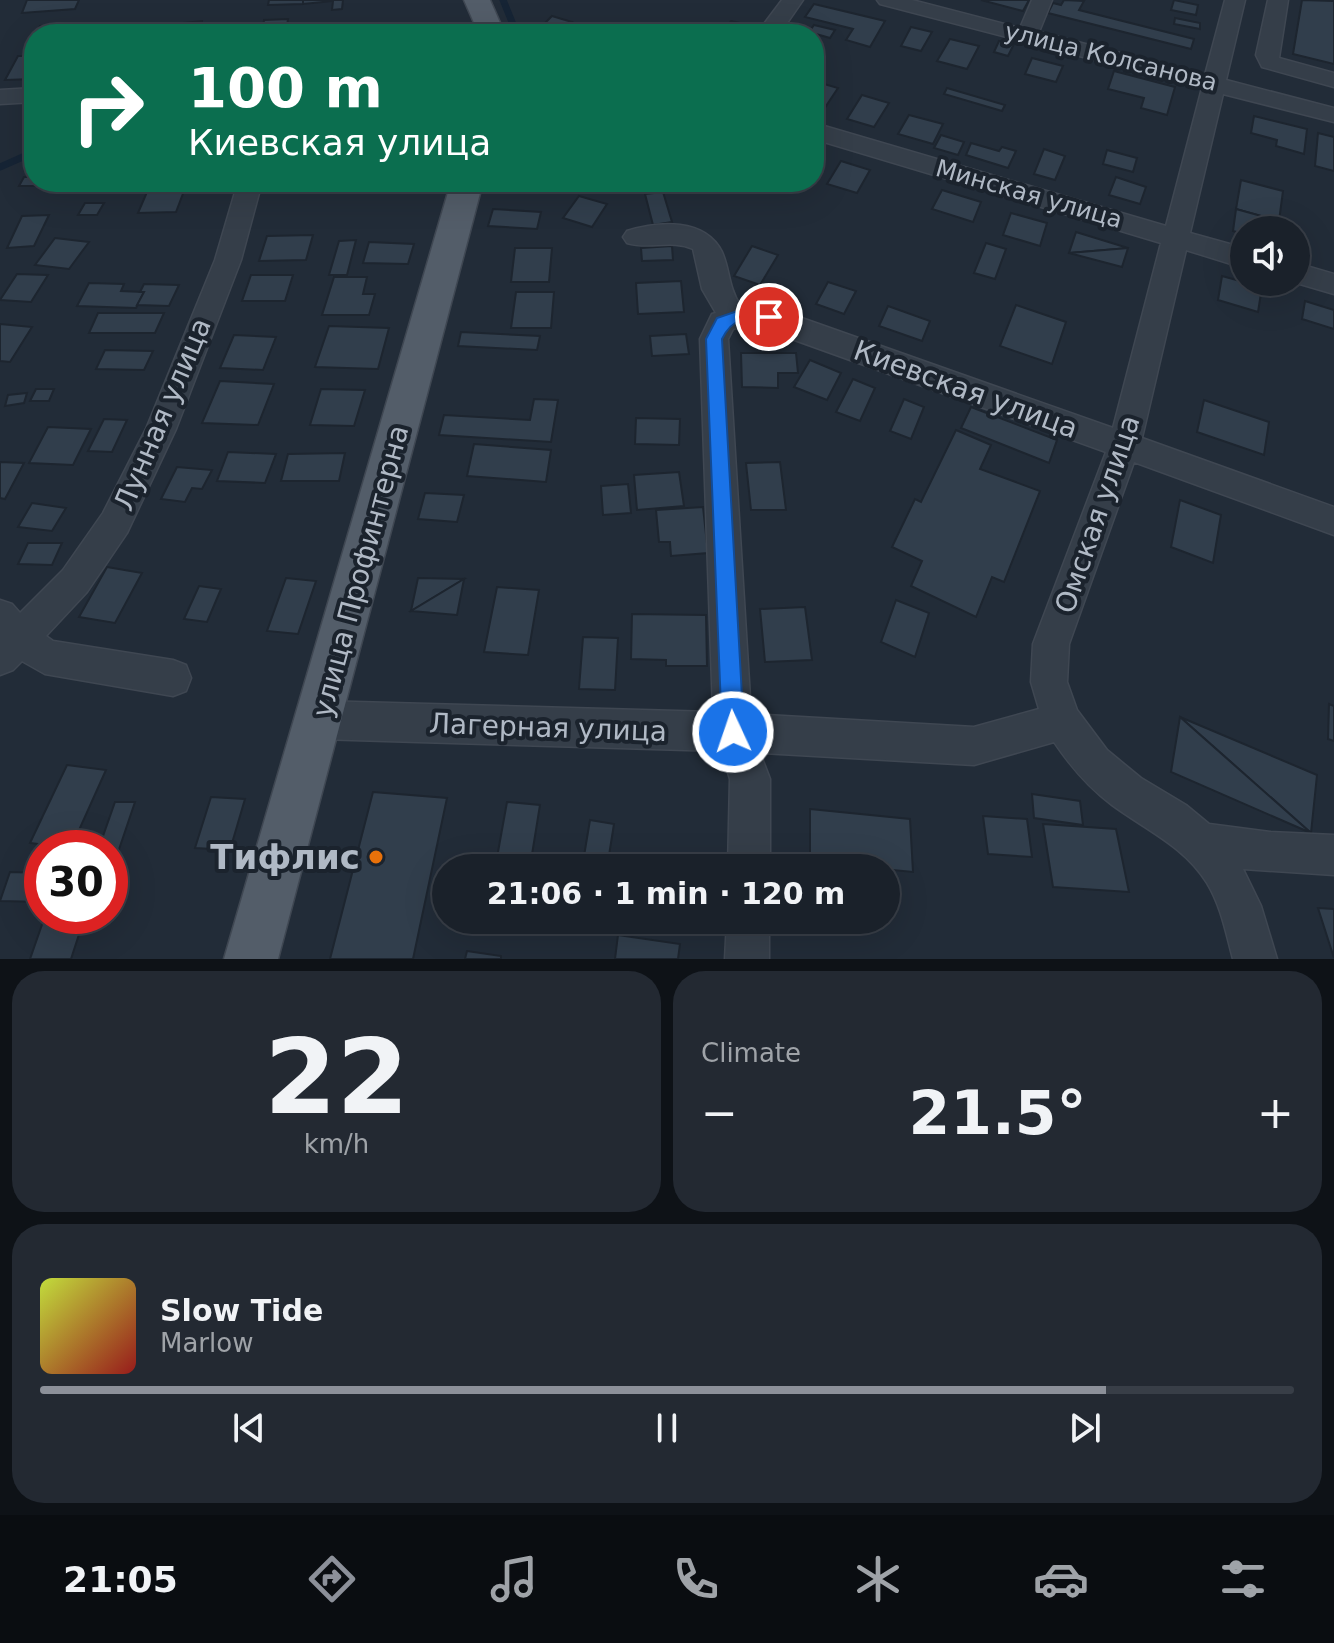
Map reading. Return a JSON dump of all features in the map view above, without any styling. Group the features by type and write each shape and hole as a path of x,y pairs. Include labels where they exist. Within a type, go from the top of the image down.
{"main road":[{"path":"477,0 488,24"},
{"name":"улица Профинтерна","path":"251,959 464,192"}],"street":[{"path":"775,24 793,0"},
{"name":"улица Колсанова","path":"887,0 940,8 1027,35 1334,115"},
{"path":"1027,35 1042,0"},
{"name":"Омская улица","path":"1235,0 1124,447 1051,644 1049,682 1062,721 1093,764 1127,792 1172,819 1200,843 1221,868 1240,906 1255,959"},
{"path":"1278,0 1267,55 1270,62 1334,80"},
{"path":"0,97 24,96"},
{"name":"Минская улица","path":"824,134 1230,254"},
{"name":"Лунная улица","path":"7,637 75,581 115,523 161,429 228,260 247,192"},
{"path":"636,237 681,233 703,243 710,255 716,289 732,317 722,322 714,339 733,732 750,779 749,854"},
{"path":"1310,277 1334,284"},
{"name":"Киевская улица","path":"732,317 749,313 769,317 1334,521"},
{"path":"7,637 45,657 173,678"},
{"name":"Лагерная улица","path":"319,720 733,732 974,746 1062,721"},
{"path":"1200,843 1270,852 1334,855"},
{"path":"747,959 748,934"}],"building":[{"path":"27,0 79,0 75,9 22,13"},
{"path":"269,0 303,0 303,4 268,5"},
{"path":"303,0 343,0 342,9 332,10 333,1 303,4"},
{"path":"981,0 1029,0 1023,11"},
{"path":"1064,0 1084,1 1079,10 1194,39 1191,49 1048,13 1053,3 1061,5"},
{"path":"1174,0 1198,5 1196,15 1171,10"},
{"path":"1302,0 1334,1 1334,64 1293,54"},
{"path":"814,4 885,21 870,47 846,40 853,29 805,17"},
{"path":"552,16 572,22 570,24 544,24"},
{"path":"1175,18 1200,23 1200,29 1174,24"},
{"path":"288,19 287,24 263,24 264,20"},
{"path":"202,21 202,24 174,24"},
{"path":"824,27 835,30 830,38 824,36"},
{"path":"911,27 932,32 921,51 901,46"},
{"path":"950,39 979,46 967,69 937,61"},
{"path":"999,41 1014,44 1008,56 994,52"},
{"path":"18,56 24,56 24,79 5,80"},
{"path":"1032,58 1063,66 1056,82 1025,74"},
{"path":"1114,71 1175,87 1167,115 1141,108 1144,98 1108,89"},
{"path":"824,84 838,88 824,109"},
{"path":"947,88 1005,105 1002,111 944,94"},
{"path":"862,95 889,103 874,127 847,119"},
{"path":"909,115 943,124 933,144 898,134"},
{"path":"1254,116 1307,129 1304,154 1276,146 1277,140 1251,133"},
{"path":"1318,133 1334,137 1334,171 1315,166"},
{"path":"941,135 964,142 958,155 934,148"},
{"path":"971,143 999,151 1002,147 1016,151 1008,168 966,155"},
{"path":"1044,149 1065,156 1055,180 1034,174"},
{"path":"1107,150 1137,158 1133,172 1103,164"},
{"path":"841,161 870,170 857,193 827,184"},
{"path":"1116,177 1146,187 1140,204 1109,195"},
{"path":"1241,180 1283,191 1280,216 1261,216 1236,209"},
{"path":"942,190 981,202 973,222 932,209"},
{"path":"147,192 184,192 176,212 138,213"},
{"path":"663,192 672,222 653,225 645,194"},
{"path":"579,196 607,204 592,227 563,218"},
{"path":"85,203 104,203 97,215 78,215"},
{"path":"493,209 541,212 537,229 488,226"},
{"path":"1236,209 1261,216 1235,216"},
{"path":"1011,213 1047,223 1040,246 1003,235"},
{"path":"49,215 34,246 7,248 22,216"},
{"path":"1076,232 1128,248 1069,253"},
{"path":"313,235 306,260 259,261 267,236"},
{"path":"55,238 89,242 69,269 35,265"},
{"path":"356,240 347,275 329,275 339,241"},
{"path":"369,242 414,244 408,264 363,263"},
{"path":"986,243 1006,249 995,279 974,273"},
{"path":"672,246 673,260 642,261 641,248"},
{"path":"752,246 778,255 760,285 734,276"},
{"path":"515,248 552,248 549,282 511,282"},
{"path":"1128,248 1122,267 1069,253"},
{"path":"17,274 48,275 31,302 0,300"},
{"path":"251,275 293,275 285,301 242,301"},
{"path":"1222,276 1230,278 1230,296 1261,296 1258,312 1218,300"},
{"path":"334,277 367,277 363,294 375,294 369,315 322,315"},
{"path":"681,281 684,312 638,314 636,283"},
{"path":"828,282 856,291 844,314 816,304"},
{"path":"89,283 124,284 121,291 144,292 136,308 77,306"},
{"path":"144,284 179,285 169,306 137,305 144,292 140,292"},
{"path":"516,292 554,292 551,328 511,328"},
{"path":"1305,301 1334,310 1334,329 1302,319"},
{"path":"1016,305 1066,322 1052,364 1000,346"},
{"path":"888,306 930,321 922,341 879,326"},
{"path":"98,313 164,313 155,333 89,333"},
{"path":"0,324 32,327 10,362 0,361"},
{"path":"329,326 389,328 378,369 315,367"},
{"path":"461,332 540,336 537,350 458,346"},
{"path":"686,334 689,354 652,356 650,336"},
{"path":"234,335 276,337 263,370 220,368"},
{"path":"105,350 153,351 144,370 96,369"},
{"path":"741,353 796,353 798,373 778,373 778,388 742,387"},
{"path":"810,360 841,373 827,400 794,387"},
{"path":"853,379 875,388 860,421 836,412"},
{"path":"220,381 274,384 258,425 202,423"},
{"path":"36,389 54,389 49,401 30,401"},
{"path":"321,389 365,390 354,426 310,425"},
{"path":"27,393 24,403 5,406 8,395"},
{"path":"534,399 558,400 551,442 439,435 444,415 530,420"},
{"path":"904,399 924,407 911,439 890,431"},
{"path":"1204,400 1269,422 1264,455 1197,432"},
{"path":"971,407 1057,440 1049,463 961,428"},
{"path":"636,418 680,419 679,445 635,444"},
{"path":"104,419 127,420 112,452 88,451"},
{"path":"48,427 91,429 73,465 29,463"},
{"path":"956,430 991,445 980,469 1040,491 1004,582 992,577 976,617 911,586 922,561 892,547 915,499 921,502"},
{"path":"474,444 551,450 546,482 467,476"},
{"path":"228,452 276,454 265,483 217,481"},
{"path":"345,453 339,481 281,481 288,454"},
{"path":"0,462 24,463 5,499 0,498"},
{"path":"780,462 786,510 751,510 746,463"},
{"path":"177,467 212,470 202,489 192,488 185,502 161,499"},
{"path":"679,472 684,506 637,510 634,475"},
{"path":"628,484 631,513 603,515 601,486"},
{"path":"425,493 464,495 457,522 418,519"},
{"path":"1180,500 1221,515 1213,563 1171,547"},
{"path":"32,503 66,508 52,531 18,527"},
{"path":"703,507 708,553 671,556 670,542 659,542 656,510"},
{"path":"28,543 62,543 52,565 18,564"},
{"path":"107,567 142,573 115,623 79,617"},
{"path":"286,578 316,581 298,634 267,631"},
{"path":"418,578 464,579 411,611"},
{"path":"464,579 457,615 411,611"},
{"path":"199,586 221,589 207,622 184,619"},
{"path":"497,587 539,590 528,655 484,652"},
{"path":"896,600 929,613 915,657 881,642"},
{"path":"805,607 812,660 765,662 760,609"},
{"path":"632,614 706,615 707,666 666,666 666,660 631,659"},
{"path":"583,637 618,638 615,690 579,689"},
{"path":"1329,704 1334,706 1334,741 1328,739"},
{"path":"1180,717 1317,775 1311,833"},
{"path":"1180,717 1311,833 1171,772"},
{"path":"67,765 106,770 79,830 36,830"},
{"path":"373,792 447,798 435,854 432,854 432,869 413,959 330,959"},
{"path":"1032,794 1080,801 1083,825 1034,818"},
{"path":"211,797 245,799 230,850 195,848"},
{"path":"115,802 135,802 126,830 105,830"},
{"path":"507,802 540,805 532,854 498,854"},
{"path":"810,809 910,819 913,872 900,871 900,854 810,854"},
{"path":"983,816 1027,819 1032,857 988,854"},
{"path":"590,820 614,824 609,854 584,854"},
{"path":"1043,824 1116,829 1129,892 1053,887"},
{"path":"10,872 24,872 24,902 0,901"},
{"path":"1318,908 1334,909 1334,958"},
{"path":"39,934 79,934 71,959 30,959"},
{"path":"618,935 680,944 678,959 615,959"},
{"path":"467,951 501,956 501,959 465,959"}],"waterway":[{"path":"503,0 513,24"},
{"path":"0,167 24,156"}],"place":[{"name":"Тифлис","path":"376,857"}],"route":[{"path":"733,732 714,339 722,322 732,317 749,313 769,317"}]}
